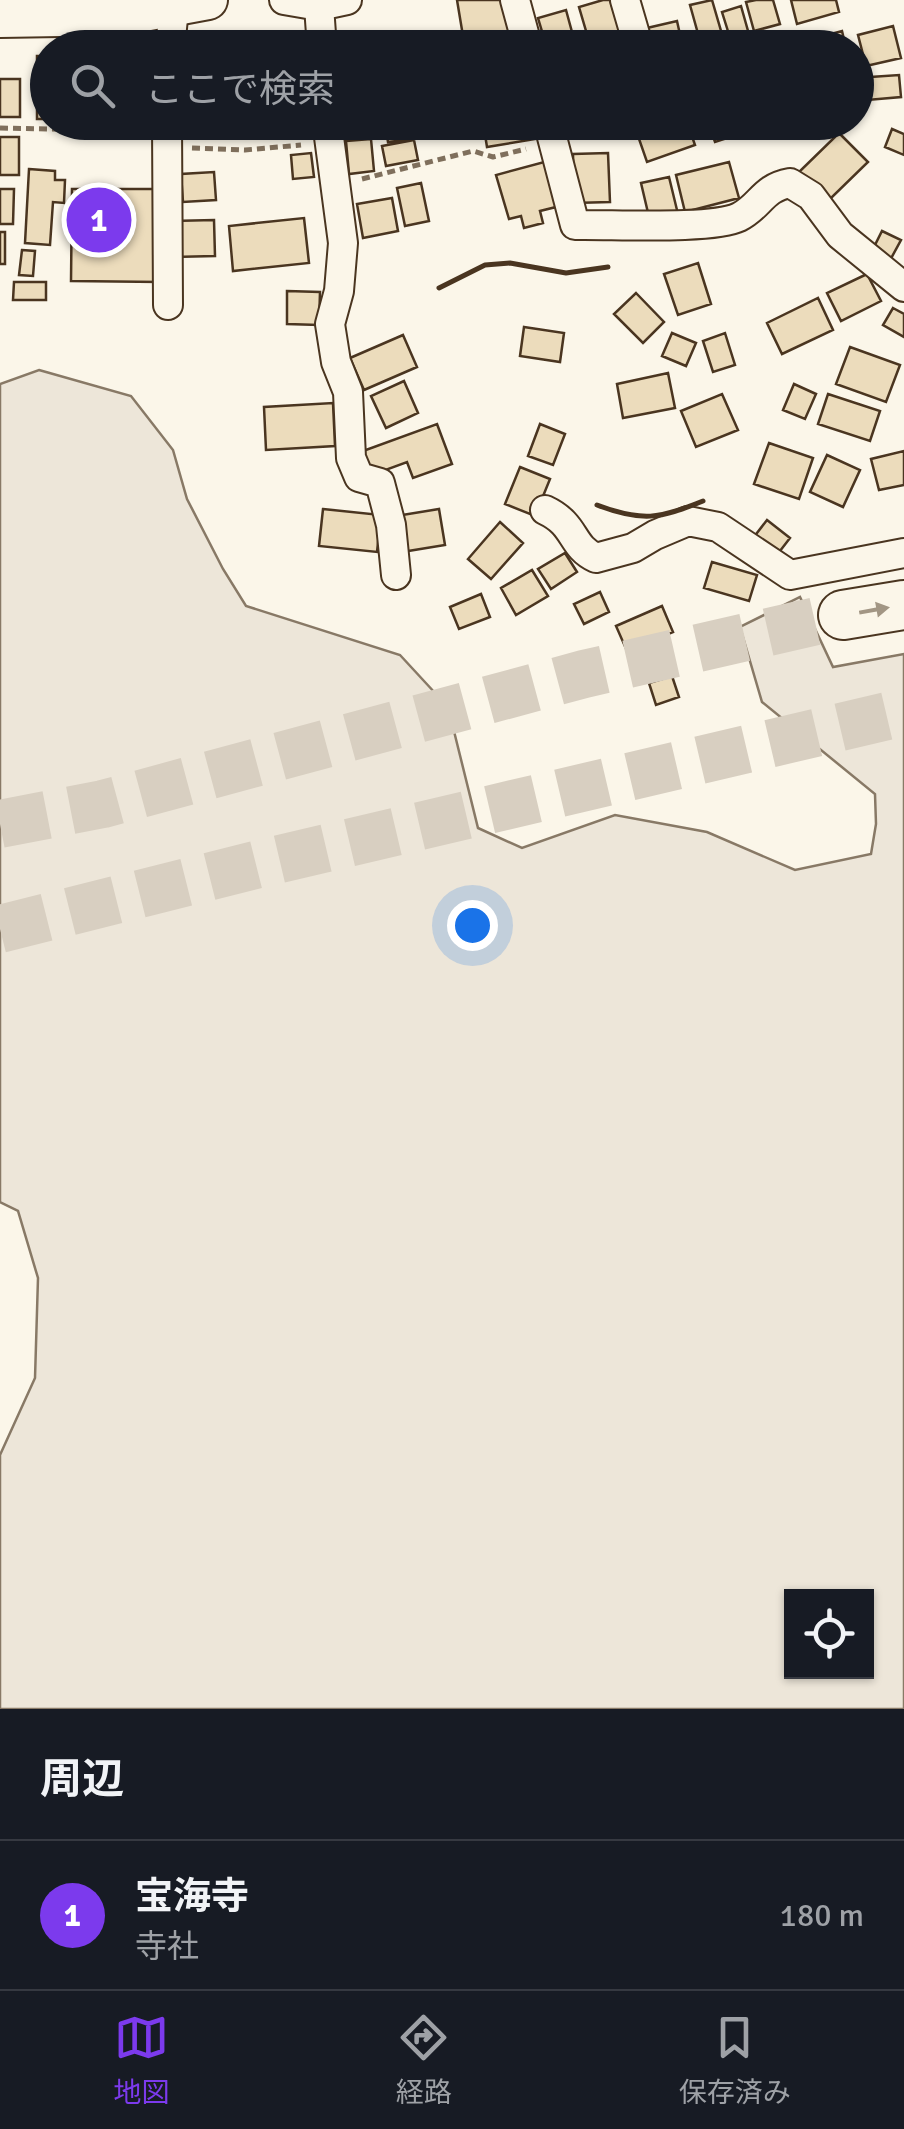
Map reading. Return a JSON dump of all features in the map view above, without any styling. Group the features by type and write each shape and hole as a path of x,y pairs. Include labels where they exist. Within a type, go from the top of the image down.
{"highway":[{"path":"844,615 904,605"}],"street":[{"path":"284,0 333,3 326,30"},
{"path":"515,0 523,30"},
{"path":"625,0 634,30"},
{"path":"0,18 122,16 191,4"},
{"path":"179,30 191,4"},
{"path":"167,140 168,306"},
{"path":"329,140 343,242 339,291 330,324 336,362 348,392 352,458 359,477 380,482 391,525 396,575"},
{"path":"552,140 575,225 708,224 740,216 772,186 790,183 811,196 840,235 904,287"},
{"path":"545,510 564,519 584,552 596,558 634,548 688,521 718,527 790,575 904,553"}],"path":[{"path":"0,128 30,129"},
{"path":"196,140 245,150 294,140"},
{"path":"335,186 473,150 493,156 533,140"}],"shaded area":[{"path":"39,370 131,396 173,450 187,499 246,606 400,655 448,707 478,828 522,848 615,815 707,832 795,870 871,854 875,794 762,702 740,627 800,597 833,667 904,654 904,1709 0,1709 0,1455 35,1378 38,1278 18,1211 0,1202 0,384"}],"building":[{"path":"457,0 505,0 509,30 462,30"},
{"path":"610,0 619,30 586,30 579,7"},
{"path":"712,0 721,30 697,30 690,5"},
{"path":"773,0 780,24 754,30 746,2"},
{"path":"791,0 836,0 839,12 797,24"},
{"path":"741,6 748,30 728,30 722,12"},
{"path":"566,10 571,30 542,30 538,18"},
{"path":"677,21 679,30 647,30"},
{"path":"893,26 901,58 874,64 874,31"},
{"path":"899,75 901,97 874,99 874,77"},
{"path":"0,79 20,79 20,117 0,117"},
{"path":"892,129 904,134 904,155 885,147"},
{"path":"0,137 19,137 19,175 0,175"},
{"path":"371,140 374,171 349,174 346,141"},
{"path":"414,140 418,160 386,166 382,146"},
{"path":"486,140 529,140 487,147"},
{"path":"639,140 693,140 695,145 647,162"},
{"path":"832,140 846,140 868,162 828,201 799,172"},
{"path":"311,153 314,177 293,179 291,155"},
{"path":"608,153 610,202 574,203 573,154"},
{"path":"548,161 560,206 540,211 543,223 524,228 521,216 509,219 496,175"},
{"path":"729,162 739,198 685,212 676,175"},
{"path":"29,169 55,171 55,180 65,180 64,203 53,202 50,245 25,243"},
{"path":"214,172 216,200 183,202 181,174"},
{"path":"669,177 677,210 649,217 641,183"},
{"path":"421,183 429,221 405,226 397,188"},
{"path":"0,189 14,189 13,224 0,224"},
{"path":"72,189 161,189 160,282 71,281"},
{"path":"392,198 398,231 363,238 357,204"},
{"path":"304,218 309,263 233,271 229,226"},
{"path":"214,220 215,256 173,257 172,221"},
{"path":"882,231 901,240 888,264 870,255"},
{"path":"0,232 5,232 5,264 0,264"},
{"path":"22,250 35,251 33,276 19,275"},
{"path":"698,263 711,304 678,315 664,274"},
{"path":"867,274 881,301 841,321 827,293"},
{"path":"14,282 46,282 46,300 13,300"},
{"path":"287,291 320,292 319,325 287,324"},
{"path":"636,293 664,322 643,343 614,314"},
{"path":"818,298 833,330 782,354 767,323"},
{"path":"893,308 904,314 904,337 883,325"},
{"path":"524,327 564,333 560,362 520,356"},
{"path":"672,333 696,343 686,366 662,356"},
{"path":"725,333 735,365 713,372 703,341"},
{"path":"403,335 417,367 364,390 350,358"},
{"path":"850,347 900,365 886,402 836,384"},
{"path":"668,373 675,408 623,418 617,384"},
{"path":"404,381 418,413 386,428 371,396"},
{"path":"794,384 816,394 805,419 783,410"},
{"path":"722,394 738,430 696,447 681,411"},
{"path":"828,394 880,411 870,441 818,424"},
{"path":"333,403 335,446 266,450 264,407"},
{"path":"437,424 452,464 413,478 407,462 372,475 363,451"},
{"path":"540,424 565,434 553,465 528,456"},
{"path":"769,443 813,458 799,499 754,484"},
{"path":"904,451 904,485 879,490 871,459"},
{"path":"827,455 860,470 843,507 810,492"},
{"path":"520,467 550,479 535,516 505,504"},
{"path":"323,509 381,515 377,552 319,546"},
{"path":"439,509 445,545 402,552 396,516"},
{"path":"767,520 790,538 773,560 750,542"},
{"path":"500,522 523,543 491,579 468,559"},
{"path":"565,553 577,572 551,589 538,569"},
{"path":"712,562 757,575 749,601 704,588"},
{"path":"532,570 548,596 516,615 501,588"},
{"path":"600,592 609,612 584,624 574,604"},
{"path":"481,594 490,617 459,629 450,607"},
{"path":"662,606 673,632 627,651 616,626"},
{"path":"672,676 679,697 656,705 649,683"}],"tunnel":[{"path":"0,824 103,804 584,674 843,615"},
{"path":"0,929 904,712"}],"wall":[{"path":"439,288 485,265 510,263 566,273 608,267"},
{"path":"597,505 650,516 703,501"}],"place":[{"name":"宝海寺","path":"99,220"}]}
